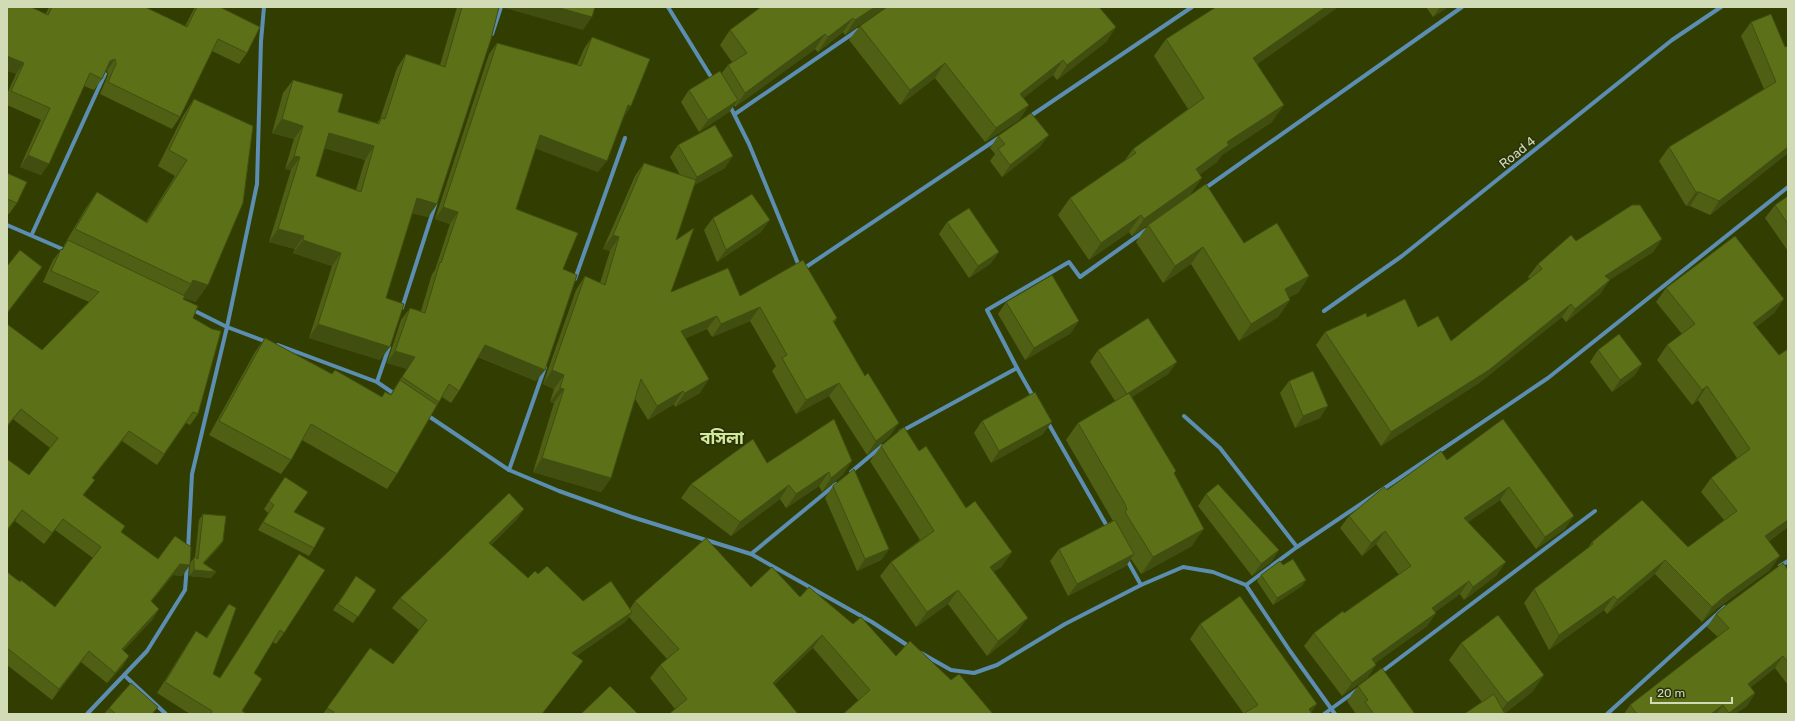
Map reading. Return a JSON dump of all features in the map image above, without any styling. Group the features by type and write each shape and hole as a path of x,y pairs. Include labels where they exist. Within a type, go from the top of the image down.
{"street":[{"path":"87,714 147,651 186,590 192,474 227,327 257,184 261,41 264,7"},
{"path":"491,37 501,7"},
{"path":"668,7 718,88"},
{"path":"1026,119 1192,7"},
{"path":"1201,190 1462,7"},
{"name":"Road 4","path":"1324,311 1402,256 1672,40 1721,7"},
{"path":"735,114 860,29"},
{"path":"32,234 105,74"},
{"path":"726,101 735,114 749,144 805,278"},
{"path":"801,271 1006,132"},
{"path":"573,286 625,138"},
{"path":"1246,585 1297,547 1548,378 1788,187"},
{"path":"399,315 439,195"},
{"path":"7,225 32,234 76,255"},
{"path":"1036,402 987,310 1069,262 1080,277 1150,227"},
{"path":"184,306 227,327 377,382 402,399"},
{"path":"377,382 389,345"},
{"path":"509,470 547,359"},
{"path":"894,427 898,434 1017,368"},
{"path":"420,411 509,470 559,491 632,517 752,554 951,670 974,673 997,665 1065,624 1141,585 1184,567 1213,572 1246,585 1290,651 1335,714"},
{"path":"1044,416 1110,531"},
{"path":"1184,416 1220,448 1297,547"},
{"path":"849,474 885,444"},
{"path":"752,554 843,479"},
{"path":"1375,676 1595,511"},
{"path":"1122,551 1141,585"},
{"path":"1777,569 1788,561"},
{"path":"1607,714 1718,612 1730,603"},
{"path":"124,675 166,714"},
{"path":"1324,714 1363,685"}],"building":[{"path":"7,7 31,7 48,15 52,7 145,7 187,27 197,7 220,7 260,27 247,53 218,39 180,117 108,82 116,64 115,59 110,61 102,79 90,73 49,164 28,155 50,108 11,91 24,63 7,56"},
{"path":"462,7 499,7 491,39 437,204 417,198 386,298 404,304 390,347 318,324 341,253 303,240 304,236 278,229 300,157 294,156 303,126 282,119 293,80 343,94 338,112 379,124 381,118 385,119 406,54 445,67","holes":["329,133 374,146 361,192 316,176"]},
{"path":"556,7 595,7 592,17"},
{"path":"761,7 875,7 855,20 853,18 828,37 825,34 745,93 728,65 747,53 730,30"},
{"path":"887,7 1099,7 1116,27 1067,65 1063,60 1020,94 1029,105 996,128 945,63 910,90 860,26"},
{"path":"1216,7 1326,7 1253,58 1284,105 1227,142 1229,145 1196,169 1202,178 1144,219 1141,215 1101,243 1070,198 1136,153 1133,149 1204,98 1166,39"},
{"path":"1771,14 1785,47 1788,46 1788,147 1719,201 1696,192 1669,147 1776,82 1751,22"},
{"path":"592,37 650,59 631,106 628,105 607,161 540,135 516,209 578,233 563,269 577,275 545,370 485,345 459,391 449,384 439,402 402,377 415,357 395,351 410,308 425,313 440,262 441,263 458,212 443,207 497,43 581,66"},
{"path":"720,71 738,100 708,120 689,90"},
{"path":"194,99 253,126 243,203 208,285 193,280 191,284 75,229 97,192 147,223 187,160 169,150"},
{"path":"1031,113 1049,135 1010,165 998,149 1005,144 998,136"},
{"path":"715,125 733,156 697,177 678,145"},
{"path":"644,163 696,180 676,240 694,228 671,292 728,268 740,296 803,260 837,318 833,321 865,376 868,373 899,423 876,441 839,383 806,400 782,358 787,355 760,307 721,324 717,316 681,331 709,379 685,393 683,391 657,406 641,379 611,478 542,458 564,389 560,388 564,375 552,370 585,276 605,285 619,237 613,235"},
{"path":"7,173 27,182 17,203 7,199"},
{"path":"1206,184 1244,243 1277,223 1309,276 1285,289 1290,300 1251,324 1203,247 1175,266 1148,225"},
{"path":"752,194 770,220 726,250 713,218"},
{"path":"1788,196 1788,224 1775,205"},
{"path":"1632,205 1640,205 1662,239 1605,276 1610,280 1575,309 1571,304 1489,370 1391,432 1325,332 1366,313 1367,317 1405,299 1418,327 1438,316 1451,341 1542,269 1538,264 1571,235 1576,241"},
{"path":"969,208 999,252 978,266 947,222"},
{"path":"1735,236 1784,299 1753,323 1779,355 1788,349 1788,520 1765,536 1780,556 1712,607 1665,560 1617,600 1614,596 1559,635 1534,589 1593,544 1592,542 1642,500 1688,547 1737,511 1711,478 1750,449 1707,386 1702,390 1667,345 1695,324 1666,288"},
{"path":"68,240 185,296 183,299 198,306 193,318 212,329 221,331 198,414 193,412 164,454 129,431 92,478 95,480 83,495 125,526 121,532 158,559 175,536 191,547 190,565 180,564 151,601 159,609 122,649 129,656 115,673 89,651 59,689 7,648 7,572 20,582 21,580 55,607 101,547 63,519 52,533 22,510 7,530 7,459 29,475 58,438 21,409 7,426 7,324 42,350 99,292 51,271 61,249 62,250"},
{"path":"20,250 42,267 7,313 7,265"},
{"path":"1052,275 1079,321 1034,348 1006,302"},
{"path":"1148,318 1177,362 1127,394 1098,350"},
{"path":"1619,334 1642,364 1620,380 1598,350"},
{"path":"265,338 332,374 335,370 382,397 385,392 391,395 400,380 437,405 397,474 311,424 291,460 219,421"},
{"path":"1313,371 1328,406 1303,416 1289,381"},
{"path":"1035,392 1052,422 999,451 982,421"},
{"path":"1129,393 1176,471 1174,473 1204,529 1153,557 1125,512 1127,510 1125,504 1078,423"},
{"path":"834,419 852,461 831,478 829,472 796,494 789,485 740,522 691,484 753,439 767,463"},
{"path":"1503,419 1574,516 1545,537 1509,487 1464,518 1506,562 1473,587 1469,581 1432,608 1436,613 1372,659 1376,665 1352,683 1314,633 1343,611 1344,613 1411,566 1385,531 1371,543 1349,516 1384,487 1387,490 1441,451 1447,460"},
{"path":"904,427 919,451 926,446 966,508 975,501 1012,552 990,567 1028,618 998,641 958,590 927,612 891,562 934,531 881,446"},
{"path":"854,469 889,549 865,559 833,486"},
{"path":"285,477 308,492 294,512 325,528 314,548 263,522 274,505 269,501"},
{"path":"1218,484 1279,550 1261,564 1206,494"},
{"path":"509,493 524,509 489,543 528,578 535,571 538,574 547,566 583,601 611,581 632,612 572,653 583,661 542,714 333,714 334,712 327,708 370,648 393,664 427,620 400,598"},
{"path":"203,514 226,516 223,541 203,563 216,572 194,570 194,557 198,559"},
{"path":"1115,520 1134,554 1077,584 1059,549"},
{"path":"706,538 751,587 772,567 800,597 809,587 853,624 861,617 896,656 910,641 951,680 959,674 993,714 843,714 870,690 822,635 773,683 798,714 669,714 687,699 660,665 679,649 635,601"},
{"path":"299,554 325,570 284,633 280,630 254,673 262,679 242,711 247,714 211,714 212,711 165,682 196,631 207,638 229,604 236,608 213,674 220,678"},
{"path":"1293,559 1306,580 1277,598 1261,575 1280,561 1283,565"},
{"path":"1783,563 1788,570 1788,662 1783,656 1748,684 1755,693 1729,713 1723,705 1711,714 1637,714 1630,705 1729,628 1716,614"},
{"path":"356,576 376,590 358,617 338,604"},
{"path":"1240,596 1317,704 1309,709 1312,714 1243,714 1258,705 1200,624"},
{"path":"1498,615 1544,675 1507,703 1461,643"},
{"path":"1382,668 1415,714 1374,714 1365,702 1368,700 1358,686"},
{"path":"131,683 158,707 152,714 116,714 109,708"},
{"path":"610,686 638,714 581,714"},
{"path":"1494,694 1505,714 1464,714"}],"district":[{"name":"বসিলা","path":"722,438"}]}
